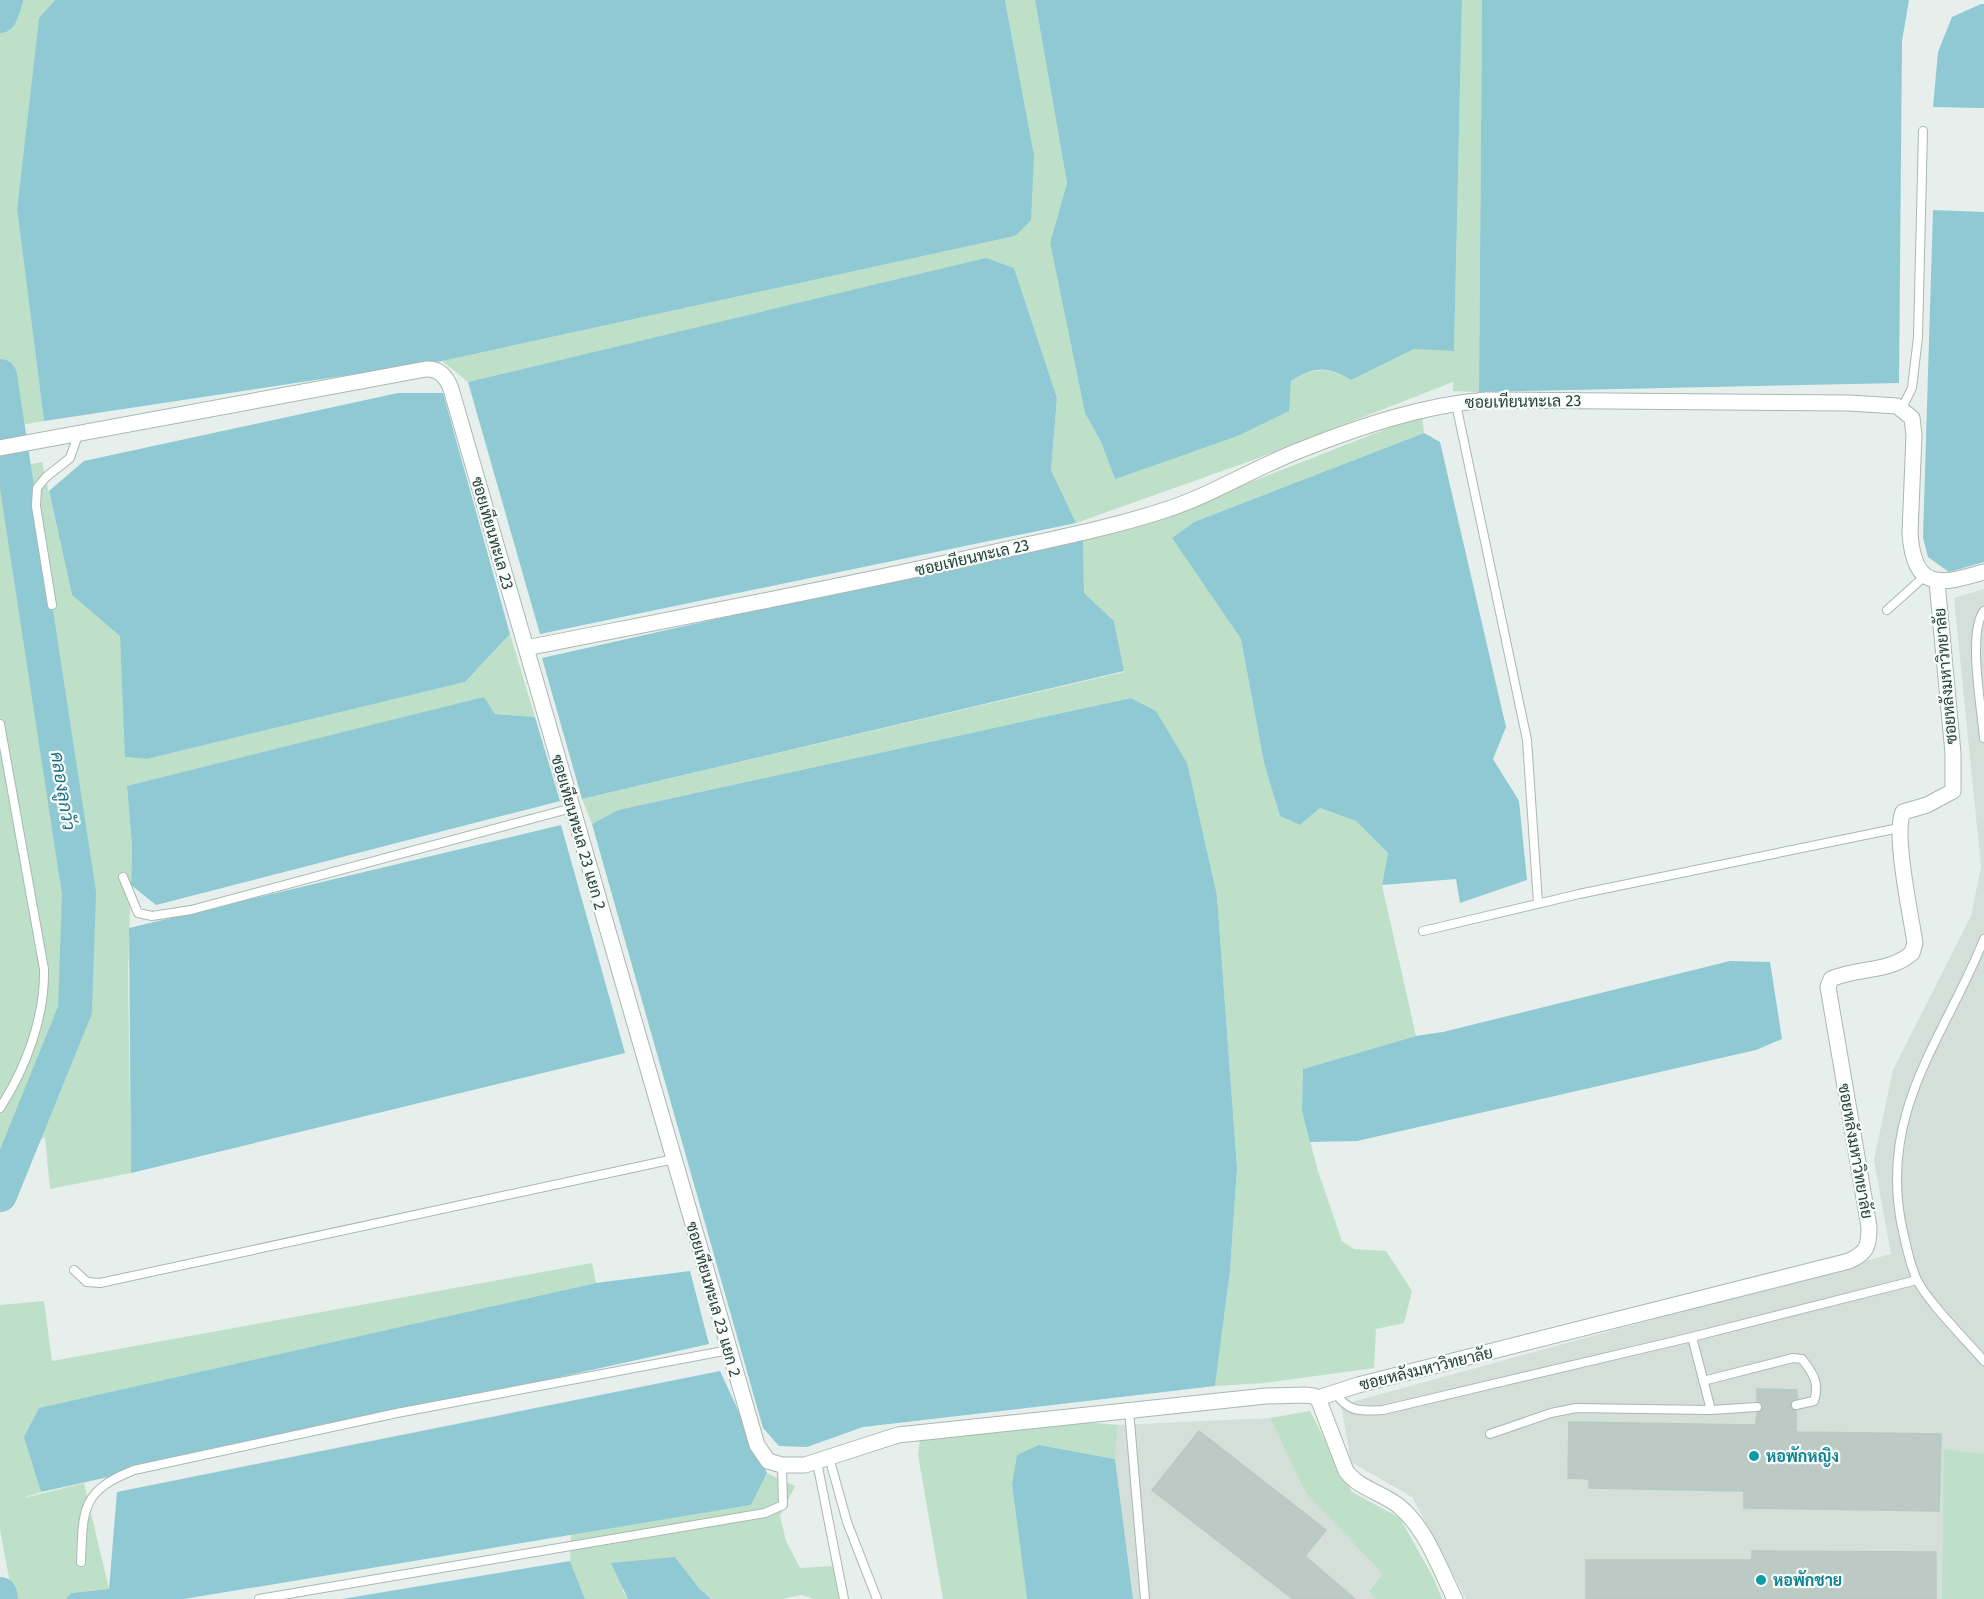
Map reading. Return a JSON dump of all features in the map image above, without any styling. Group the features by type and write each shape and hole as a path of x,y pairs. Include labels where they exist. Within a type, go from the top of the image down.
{"street":[{"name":"ซอยเทียนทะเล 23","path":"0,448 434,369 447,380 451,389 526,648 920,569 1104,527 1174,507 1303,449 1419,410 1455,402 1539,399 1792,401 1872,404 1902,408"},
{"path":"1902,408 1912,418 1914,435 1911,544 1931,579 1956,580 1984,572"},
{"name":"ซอยหลังมหาวิทยาลัย","path":"1129,1410 1266,1396 1312,1396 1335,1392 1849,1261 1866,1250 1869,1244 1869,1227 1828,987 1831,979 1844,973 1892,966 1912,953 1915,943 1899,828 1904,812 1927,806 1953,791 1953,753 1931,579"},
{"name":"ซอยเทียนทะเล 23 แยก 2","path":"526,648 757,1445 768,1461 782,1465"},
{"path":"1312,1396 1346,1471 1352,1478 1398,1505 1410,1516 1422,1533 1455,1599"},
{"path":"782,1465 823,1460 898,1435 1129,1410"}],"lane":[{"path":"1902,408 1912,388 1918,337 1923,131"},
{"path":"1455,402 1527,740 1538,903"},
{"path":"52,605 36,506 38,488 46,477 70,458 78,435"},
{"path":"1887,610 1931,579"},
{"path":"1984,611 1978,622 1976,648 1984,738"},
{"path":"0,724 44,969 44,990 21,1073 0,1108"},
{"path":"123,877 138,913 152,916 191,910 572,808"},
{"path":"1423,931 1538,903 1899,828"},
{"path":"1983,943 1920,1072 1900,1143 1897,1174 1898,1206 1904,1238 1917,1280 1984,1360"},
{"path":"74,1270 87,1282 100,1283 674,1159"},
{"path":"1335,1392 1343,1404 1354,1409 1383,1410 1692,1337 1917,1280"},
{"path":"1692,1337 1711,1410"},
{"path":"81,1562 84,1510 98,1488 134,1470 397,1413 729,1350"},
{"path":"1703,1381 1793,1358 1802,1359 1815,1377 1818,1388 1814,1401 1797,1405"},
{"path":"1490,1434 1551,1413 1576,1408 1711,1410 1757,1407"},
{"path":"1129,1410 1145,1599"},
{"path":"823,1460 844,1599"},
{"path":"823,1460 877,1599"},
{"path":"259,1599 765,1513 783,1505 782,1465"}],"shaded area":[{"path":"1984,589 1984,1599 1466,1599 1412,1497 1351,1462 1341,1405 1891,1254 1874,1160 1893,1070 1971,916 1981,867 1954,598"},
{"path":"1270,1418 1305,1492 1384,1574 1369,1590 1375,1599 1133,1599 1115,1459 1118,1425"}],"green space":[{"path":"0,0 55,0 39,18 17,209 44,421 0,429"},
{"path":"1005,0 1035,0 1067,183 1050,243 1085,413 1101,442 1115,478 1238,436 1288,411 1291,381 1307,373 1328,370 1351,380 1414,349 1454,350 1462,0 1482,0 1479,392 1453,391 1453,382 1253,460 1076,523 1051,470 1057,398 1014,268 986,259 468,382 442,361 1015,236 1034,155"},
{"path":"1422,415 1424,433 1194,522 1172,538 1241,639 1264,763 1280,816 1300,825 1320,808 1356,821 1388,853 1382,885 1416,1036 1303,1069 1302,1111 1318,1171 1342,1241 1354,1249 1386,1251 1412,1291 1404,1323 1376,1329 1374,1368 1264,1383 1215,1386 1230,1271 1237,1168 1217,896 1156,711 1131,698 618,810 592,824 582,799 1124,672 1114,621 1084,593 1083,537 1179,510"},
{"path":"42,462 72,595 120,635 126,757 147,759 465,682 510,634 535,717 495,714 127,786 132,847 128,973 131,1173 50,1189 45,1137 0,1163 0,470"},
{"path":"592,1263 596,1283 40,1408 25,1437 41,1492 20,1499 84,1483 109,1589 71,1593 66,1599 13,1599 0,1530 0,1305 44,1301 52,1361"},
{"path":"1310,1411 1352,1492 1400,1518 1434,1579 1442,1599 1375,1599 1369,1591 1383,1574 1305,1492 1270,1418"},
{"path":"1086,1422 1118,1425 1115,1459 1039,1445 1012,1486 1027,1599 943,1599 918,1455 920,1439"},
{"path":"1944,1449 1984,1454 1984,1599 1942,1599"},
{"path":"767,1473 795,1486 780,1516 786,1541 800,1568 833,1566 839,1599 815,1599 802,1595 782,1599 711,1599 699,1588 675,1557 622,1590 628,1599 585,1599 570,1561 571,1534 751,1505"}],"water":[{"path":"55,0 1005,0 1034,155 1031,220 1015,236 442,361 44,421 17,209 39,18"},
{"path":"1035,0 1462,0 1454,351 1414,349 1351,380 1328,370 1314,370 1291,381 1289,411 1238,436 1115,479 1101,442 1085,413 1050,243 1067,183"},
{"path":"1482,0 1909,0 1902,41 1899,383 1479,392"},
{"path":"1984,4 1984,108 1933,107 1938,52 1952,17"},
{"path":"1933,210 1984,212 1984,562 1949,572 1928,557 1923,538"},
{"path":"986,258 1014,268 1057,398 1051,470 1076,523 540,634 468,382"},
{"path":"398,393 443,393 510,634 465,682 147,759 125,757 120,636 72,595 49,491 84,461"},
{"path":"1424,433 1440,442 1506,727 1493,759 1519,801 1527,880 1460,903 1456,879 1382,885 1388,853 1356,821 1320,808 1300,825 1280,816 1264,763 1241,639 1172,538 1194,522"},
{"path":"1083,537 1084,593 1114,621 1124,671 582,799 542,658"},
{"path":"484,697 495,714 535,717 560,801 156,905 131,885 132,847 127,786"},
{"path":"1131,698 1156,711 1187,763 1217,896 1237,1168 1230,1271 1215,1386 863,1427 807,1447 779,1446 763,1428 592,824 618,810"},
{"path":"561,825 625,1053 131,1173 129,928"},
{"path":"1730,961 1770,962 1782,1039 1756,1050 1357,1141 1310,1142 1302,1111 1303,1069 1416,1036 1443,1032"},
{"path":"690,1271 709,1344 41,1492 24,1437 39,1408 596,1283"},
{"path":"720,1371 767,1473 751,1505 184,1599 66,1599 71,1593 109,1589 117,1492"},
{"path":"1039,1445 1115,1459 1133,1599 1027,1599 1012,1485 1017,1455"},
{"path":"675,1557 699,1588 711,1599 628,1599 611,1563"},
{"path":"570,1561 585,1599 342,1599"}],"building":[{"name":"หอพักหญิง","path":"1757,1389 1797,1390 1797,1399 1790,1406 1796,1411 1796,1432 1941,1434 1939,1511 1744,1508 1744,1491 1589,1488 1589,1479 1568,1478 1569,1422 1756,1425 1757,1413 1763,1407 1757,1401"},
{"path":"1199,1431 1326,1530 1305,1556 1355,1599 1293,1599 1152,1490"},
{"name":"หอพักชาย","path":"1752,1551 1936,1552 1936,1599 1586,1599 1586,1560 1752,1560"}],"waterway":[{"name":"คลองลูกวัว","path":"0,16 6,0"},
{"name":"คลองลูกวัว","path":"0,376 79,893 75,1010 0,1195"},
{"name":"คลองลูกวัว","path":"0,1594 1,1599"}],"place":[{"name":"หอพักหญิง","path":"1754,1456"},
{"name":"หอพักชาย","path":"1761,1580"}]}
